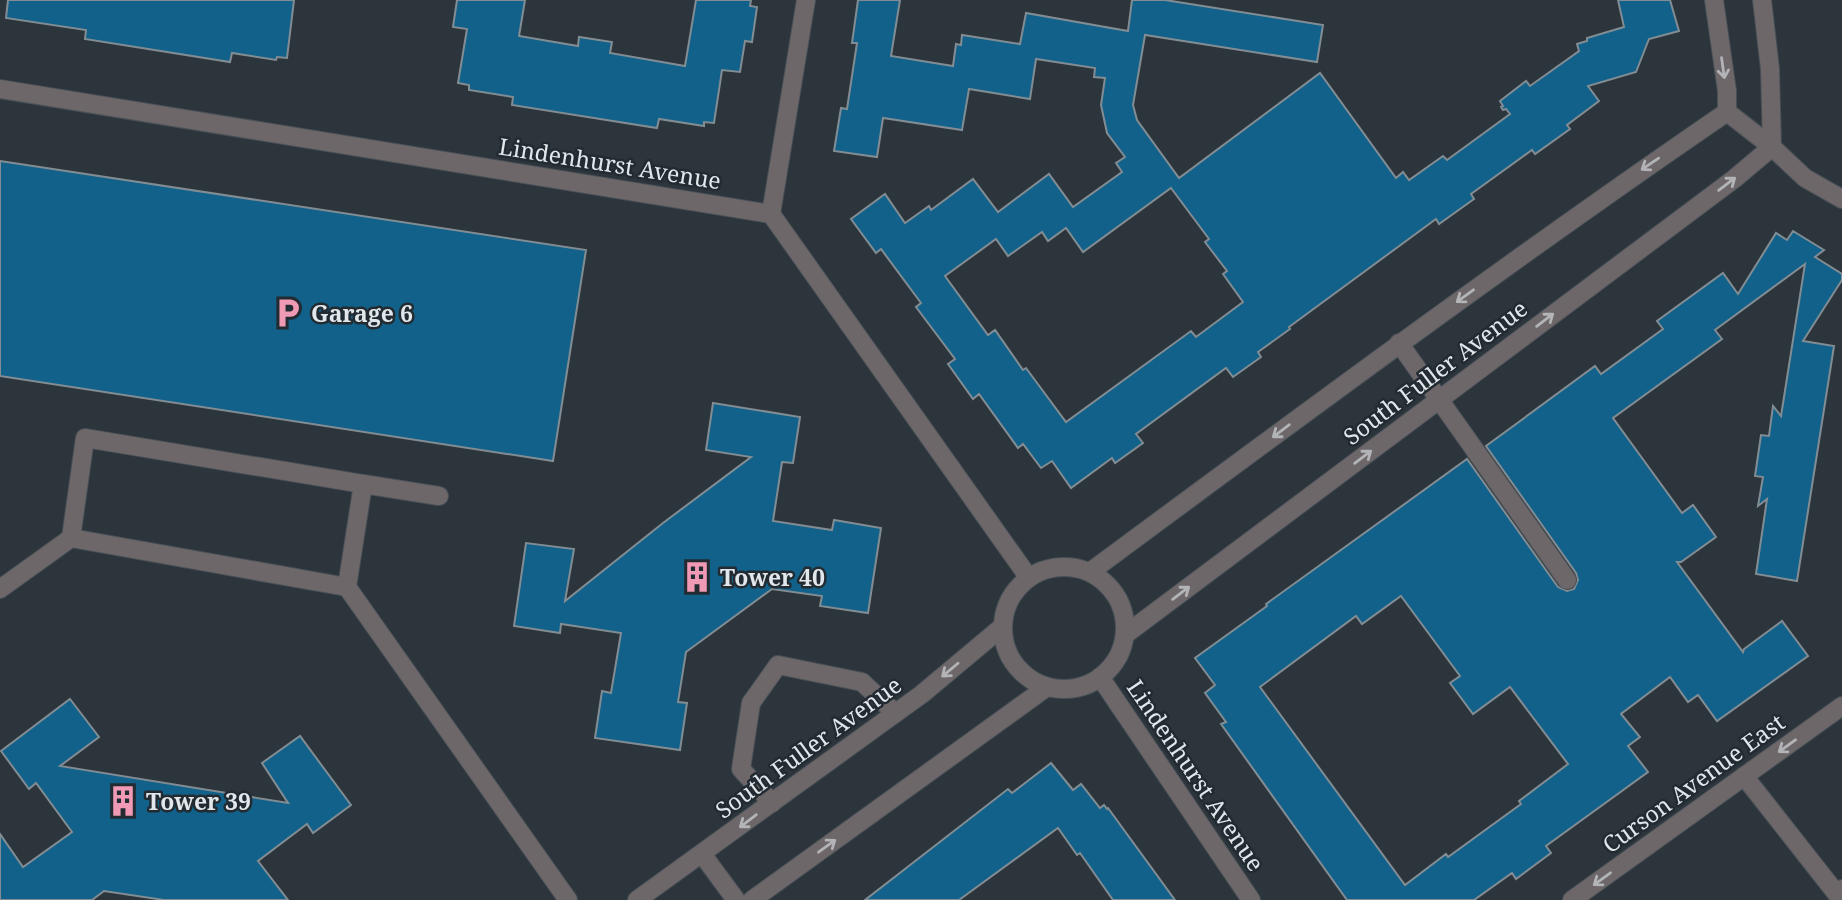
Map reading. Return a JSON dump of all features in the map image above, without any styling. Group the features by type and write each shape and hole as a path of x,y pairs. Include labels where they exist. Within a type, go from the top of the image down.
{"street":[{"path":"806,0 771,214 1029,578"},
{"path":"1714,0 1727,91 1727,112 1772,147 1805,178 1842,199"},
{"path":"1762,0 1770,69 1772,147"},
{"name":"Lindenhurst Avenue","path":"0,89 771,214"},
{"name":"South Fuller Avenue","path":"1090,572 1583,210 1727,112"},
{"name":"South Fuller Avenue","path":"1126,634 1734,179 1772,147"},
{"path":"1399,343 1567,580"},
{"path":"71,538 85,438 439,496"},
{"path":"363,484 347,587 568,900"},
{"path":"0,589 71,538 347,587"},
{"path":"1074,567 1090,572 1105,581 1116,594 1125,613 1126,634 1120,656 1107,673 1089,685 1068,689 1047,687 1027,677 1013,661 1005,645 1002,626 1005,609 1013,593 1041,571 1074,567"},
{"name":"South Fuller Avenue","path":"637,900 922,694 1002,626"},
{"path":"772,803 741,769 751,703 778,666 862,682 895,713"},
{"name":"Lindenhurst Avenue","path":"1100,677 1251,900"},
{"path":"752,900 1047,687"},
{"name":"Curson Avenue East","path":"1572,900 1842,706"},
{"path":"1744,776 1836,893 1842,889"},
{"path":"702,855 736,900"}],"building":[{"path":"8,0 294,0 287,58 277,57 276,60 232,53 230,62 85,39 86,30 6,18"},
{"path":"457,0 525,0 519,36 578,46 579,37 612,42 610,53 685,66 696,0 751,0 750,6 757,7 752,42 745,41 740,72 722,70 714,123 704,122 704,126 659,119 657,128 512,105 513,97 469,90 469,85 458,83 467,29 453,27"},
{"path":"858,0 900,0 891,56 953,66 956,44 961,45 962,35 1020,44 1026,13 1128,31 1132,0 1165,0 1323,25 1317,62 1145,35 1133,105 1137,120 1179,178 1320,73 1396,178 1403,172 1409,180 1443,156 1447,160 1510,114 1506,109 1503,110 1500,101 1526,81 1530,86 1579,51 1577,44 1587,41 1587,38 1624,27 1618,0 1670,0 1679,31 1649,39 1636,72 1588,86 1599,101 1567,125 1570,129 1535,154 1532,150 1471,194 1474,199 1439,224 1436,219 1289,327 1290,329 1258,352 1261,357 1233,377 1226,368 1136,434 1143,443 1115,463 1112,458 1071,488 1052,461 1041,468 1023,444 1018,448 979,394 973,399 948,364 955,359 916,307 921,303 881,249 876,253 851,219 885,194 905,223 929,206 931,210 973,179 998,212 1049,174 1073,207 1122,172 1116,163 1125,157 1107,133 1101,105 1105,78 1094,77 1095,68 1036,59 1030,99 969,89 962,130 883,118 877,157 834,151 841,108 847,109 857,43 852,43","holes":["1171,188 1209,239 1205,242 1227,271 1223,274 1243,302 1196,337 1191,331 1066,422 1026,368 1023,370 995,330 988,335 945,276 996,239 1008,256 1042,232 1048,241 1066,228 1083,252"]},
{"name":"Garage 6","path":"0,161 586,250 553,461 0,376"},
{"path":"1793,231 1824,250 1815,257 1842,274 1842,280 1803,341 1834,346 1797,581 1756,574 1767,499 1758,506 1763,477 1755,476 1761,435 1769,436 1773,406 1781,416 1805,264 1715,330 1722,339 1613,418 1682,513 1693,505 1716,537 1681,562 1677,562 1743,652 1782,621 1808,656 1717,721 1698,695 1688,702 1670,677 1621,714 1640,737 1628,746 1648,772 1546,846 1551,853 1516,879 1512,873 1474,900 1347,900 1221,724 1226,722 1205,693 1215,685 1195,658 1467,459 1558,587 1567,591 1574,589 1578,580 1576,573 1486,446 1595,366 1601,374 1663,329 1657,321 1723,273 1738,294 1776,233 1787,240","holes":["1401,596 1460,676 1450,683 1473,714 1510,687 1568,764 1519,801 1521,804 1405,885 1260,687 1356,616 1362,624"]},
{"name":"Tower 40","path":"713,403 800,417 793,463 782,462 773,521 832,530 834,520 881,528 868,613 820,606 822,596 772,589 686,652 678,702 687,703 680,750 595,738 602,691 611,693 621,633 561,624 560,633 514,626 526,543 574,549 565,601 751,457 706,450"},
{"name":"Tower 39","path":"70,699 99,737 60,766 288,803 262,763 300,736 351,805 313,833 307,824 258,861 288,900 164,900 104,891 92,900 0,900 0,834 23,867 72,832 36,783 29,789 1,751"},
{"path":"1051,763 1073,790 1081,784 1100,808 1104,805 1108,808 1175,900 1113,900 1080,853 1077,855 1058,828 959,900 865,900 1008,789 1012,793"}],"place":[{"name":"Garage 6","path":"288,313"},
{"name":"Tower 40","path":"697,577"},
{"name":"Tower 39","path":"123,801"}]}
